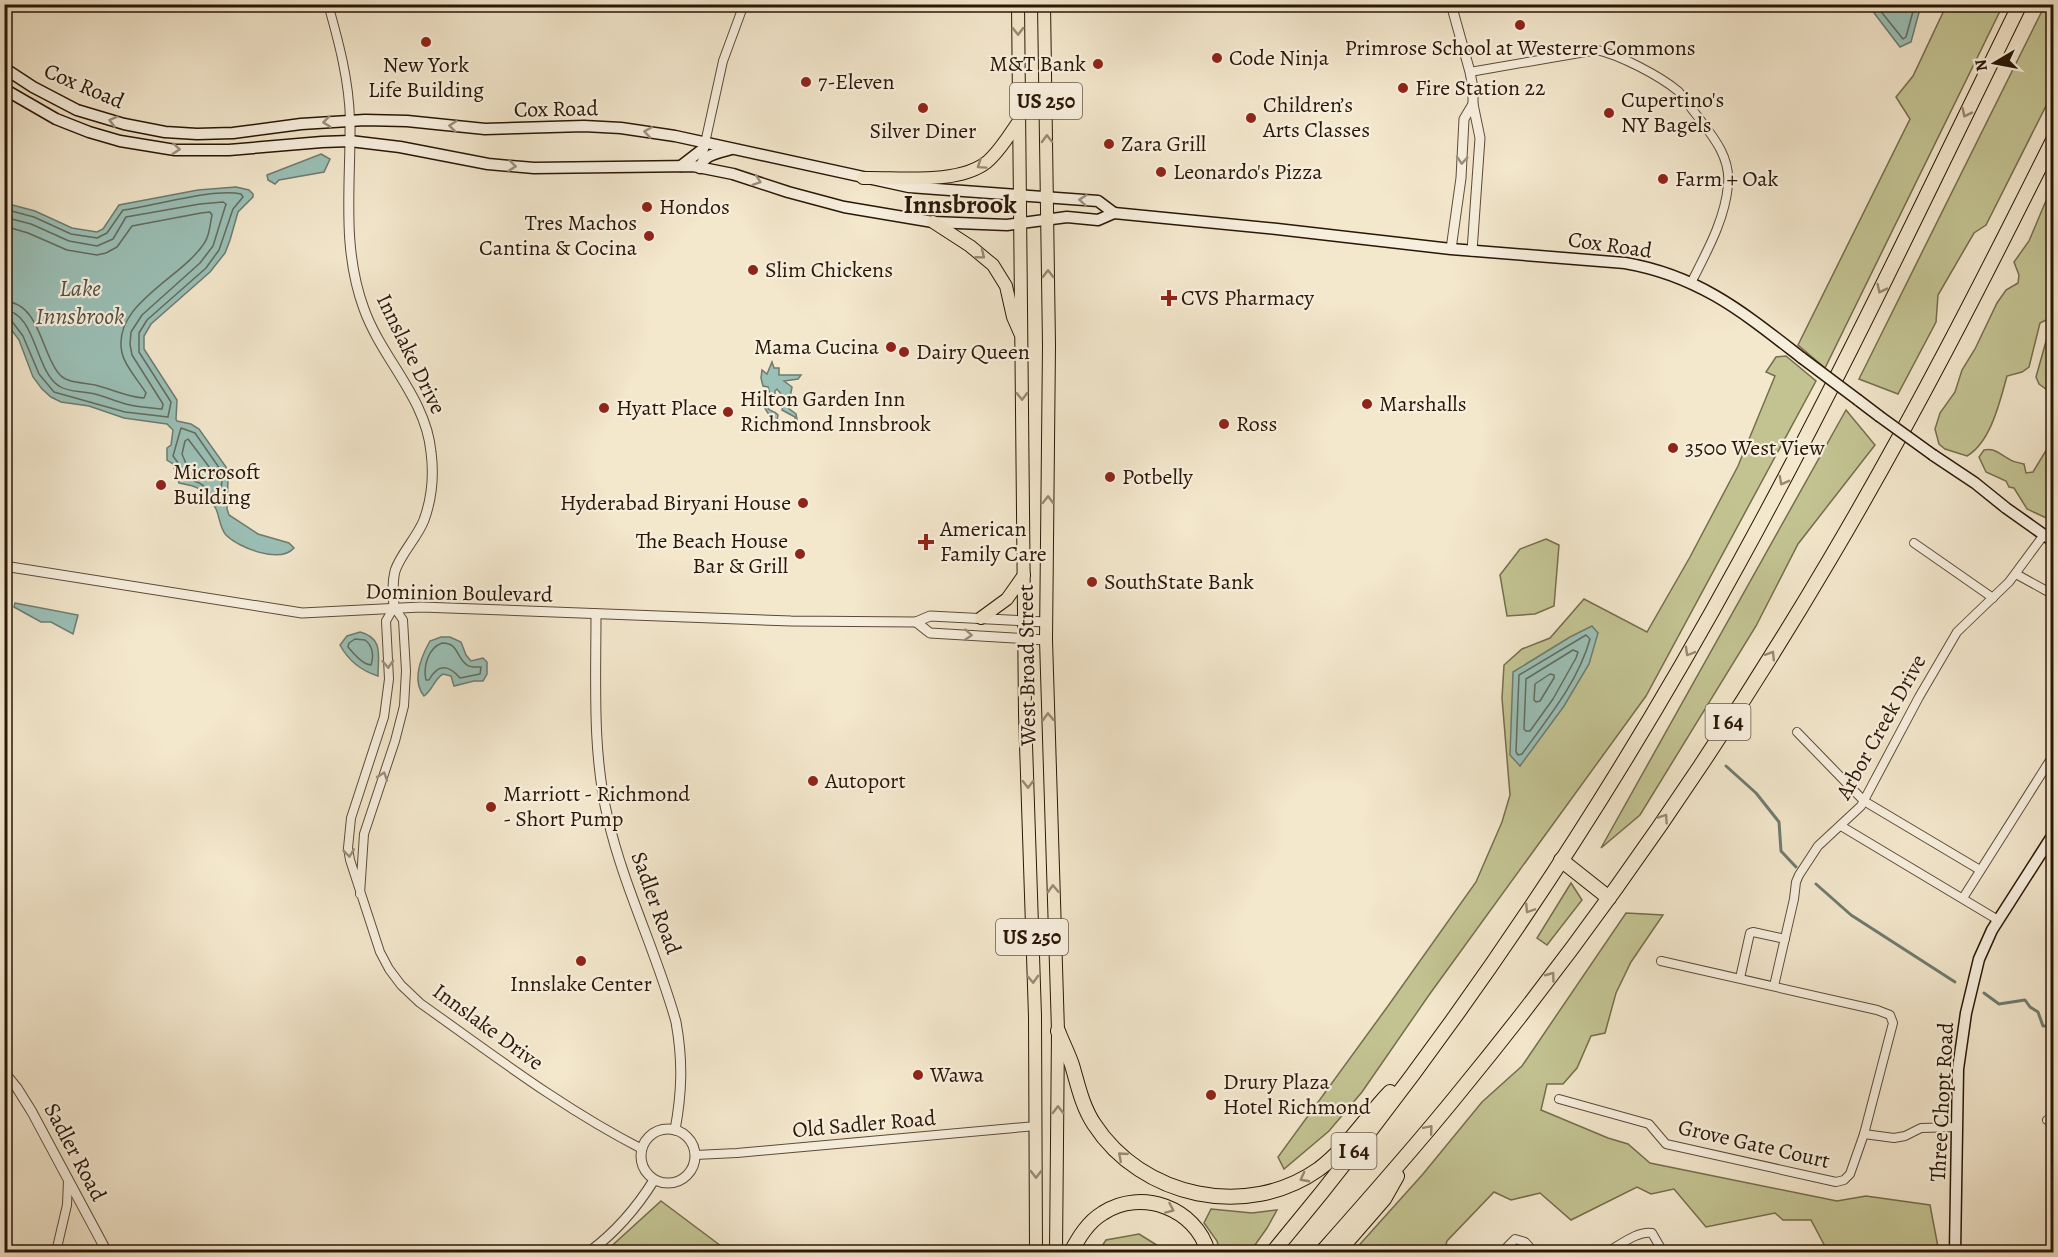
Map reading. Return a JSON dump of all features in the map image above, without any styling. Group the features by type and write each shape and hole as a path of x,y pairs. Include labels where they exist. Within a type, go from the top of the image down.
{"highway":[{"name":"I 64","path":"1273,1252 1372,1129 1484,975 1561,860 1646,725 1740,563 1874,302 2020,4"},
{"name":"I 64","path":"1322,1252 1410,1153 1526,1009 1609,898 1740,704 1830,559 1945,354 2054,138"},
{"path":"1561,860 1609,898"},
{"path":"1058,1031 1072,1065 1084,1105 1095,1126 1119,1154 1149,1176 1171,1186 1191,1193 1234,1197 1261,1194 1282,1188 1320,1168 1339,1152 1377,1106 1432,1047"},
{"path":"1338,1252 1384,1199 1410,1153"},
{"path":"1071,1252 1083,1232 1104,1212 1122,1204 1142,1202 1172,1209 1189,1221 1202,1237 1208,1252"}],"main road":[{"name":"West Broad Street","path":"1018,4 1024,638 1036,1126 1036,1252"},
{"name":"West Broad Street","path":"1044,4 1048,220 1046,640 1058,1031 1056,1252"},
{"name":"Cox Road","path":"4,68 33,87 77,110 124,124 165,132 233,134 350,120 407,121 485,129 584,126 621,128 734,148 925,190 1098,201 1114,213"},
{"name":"Cox Road","path":"4,89 56,119 89,132 139,145 175,150 209,151 350,141 400,147 488,164 534,168 681,166 733,174 804,197 863,212 933,222 1003,225 1067,218 1098,220 1114,213 1451,249 1642,266 1714,293 1736,307 1879,416 2054,542"},
{"path":"863,178 935,177 964,174 979,168 993,156 1019,121"},
{"path":"681,166 699,152 705,143"},
{"path":"700,168 707,157 734,148"},
{"path":"933,222 970,246 993,265 1006,286 1013,317 1022,337"},
{"path":"981,618 1006,599 1024,575"},
{"name":"Three Chopt Road","path":"1954,1252 1958,1069 1966,1013 1979,959 1998,920 2054,833"}],"street":[{"name":"Innslake Drive","path":"328,4 344,62 349,97 348,240 356,284 370,325 423,417 431,452 432,473 429,502 423,520 395,572 394,608 403,620 406,671 404,706 395,741 364,834 360,894"},
{"path":"705,143 723,61 744,4"},
{"path":"1451,4 1470,72 1473,104 1480,138 1472,251"},
{"path":"1470,72 1597,50 1611,54 1662,80 1679,92 1720,146 1726,162 1728,184 1723,209 1713,238 1691,283"},
{"path":"1451,249 1461,178 1464,119 1473,104"},
{"name":"Arbor Creek Drive","path":"1774,986 1799,875 1818,846 1864,801 1943,654 1957,633 2016,574 2043,536"},
{"path":"1914,543 1993,598"},
{"name":"Dominion Boulevard","path":"4,566 288,612 319,613 394,608 791,621 916,622 930,616 1046,622"},
{"path":"2016,574 2054,595"},
{"name":"Innslake Drive","path":"394,608 386,621 389,679 386,709 351,818 348,848 360,894 380,952 388,969 406,991 562,1104 604,1130 642,1149"},
{"name":"Sadler Road","path":"596,614 596,722 601,785 617,854 676,1022 682,1076 675,1130"},
{"name":"Dominion Boulevard","path":"916,622 930,633 1046,640"},
{"path":"1797,732 1864,801 1980,870"},
{"path":"1963,898 2054,754"},
{"path":"1841,826 1998,920"},
{"path":"1740,978 1750,933 1785,939"},
{"path":"1661,960 1877,1010 1890,1015 1893,1018 1864,1134 1894,1138 1905,1136 1921,1128 1957,1127"},
{"name":"Sadler Road","path":"4,1071 17,1088 107,1252"},
{"name":"Grove Gate Court","path":"1559,1099 1649,1124 1666,1144 1836,1182 1844,1180 1850,1174 1864,1134"},
{"name":"Old Sadler Road","path":"695,1155 1036,1126"},
{"path":"665,1129 675,1130 689,1140 695,1155 691,1170 679,1181 668,1184 654,1180 646,1173 642,1164 642,1149 646,1140 654,1133 665,1129"},
{"path":"56,1252 67,1205 68,1179"},
{"path":"589,1252 604,1242 628,1218 654,1180"},
{"path":"1607,1252 1645,1232 1652,1233 1663,1252"},
{"path":"1502,1252 1515,1239 1525,1242 1534,1252"}],"green space":[{"path":"1947,4 2003,5 1825,368 1798,345 1910,119 1896,97 1913,76"},
{"path":"2045,5 2053,5 2053,92 1986,225 1974,233 1938,295 1936,322 1898,394 1859,379"},
{"path":"2053,184 2053,394 2039,384 2036,377 2050,327 2046,320 2040,323 2029,367 2022,372 2007,376 1993,420 1975,450 1967,456 1945,449 1939,444 1935,429 1940,413 1955,392 1962,370 1997,303 2006,290 2018,283 2019,275 2014,262 2029,241"},
{"path":"1786,356 1816,381 1646,696 1429,995 1362,1092 1329,1131 1284,1169 1278,1157 1476,882 1502,822 1510,795 1502,698 1504,665 1522,649 1550,638 1584,599 1647,632 1738,466 1775,376 1766,372 1776,357"},
{"path":"1846,410 1875,445 1798,544 1756,626 1640,815 1601,848"},
{"path":"2053,439 2053,479 2049,499 2053,502 2053,521 2027,509 2014,488 2009,487 2006,481 1986,472 1979,457 1984,450 1995,451 2012,461 2024,464 2026,473 2033,472"},
{"path":"1546,539 1559,545 1554,606 1535,614 1507,616 1500,575 1520,549"},
{"path":"1571,883 1582,900 1547,945 1537,938"},
{"path":"1626,913 1663,915 1631,962 1616,993 1605,1033 1591,1036 1577,1068 1563,1084 1547,1084 1541,1110 1628,1144 1650,1163 1837,1201 1866,1196 1930,1205 1939,1252 1828,1252 1811,1220 1783,1220 1775,1213 1706,1227 1674,1189 1651,1194 1637,1187 1571,1220 1540,1193 1511,1200 1494,1192 1447,1241 1444,1252 1353,1252 1423,1174 1482,1102 1522,1066"},
{"path":"661,1201 729,1252 605,1252"},
{"path":"1211,1209 1252,1213 1277,1210 1250,1252 1220,1252 1217,1241 1204,1223"},
{"path":"1139,1234 1168,1252 1098,1252 1106,1240"}],"water":[{"path":"1868,5 1921,5 1911,42 1900,47"},
{"path":"321,154 330,159 324,172 279,180 275,184 268,180 267,175"},
{"name":"Lake Innsbrook","path":"236,187 249,190 253,197 238,212 225,253 210,272 151,324 144,336 144,349 177,400 177,421 191,424 199,429 226,467 229,515 258,534 289,543 294,548 288,553 279,555 250,549 232,540 223,531 214,506 206,501 199,489 179,483 173,464 167,460 167,448 171,445 173,430 167,424 124,418 89,406 61,402 51,397 33,377 19,340 5,321 5,203 35,211 72,228 97,232 103,229 119,205 198,190"},
{"path":"772,362 774,368 779,368 779,375 801,375 798,379 784,381 792,387 788,408 796,414 798,425 796,427 789,428 795,424 795,417 782,410 785,399 777,389 775,394 767,400 767,404 768,409 778,415 777,421 784,430 778,428 763,405 764,399 770,394 768,387 763,386 762,370 767,374"},
{"path":"15,603 78,615 73,634 51,622 41,622 14,607"},
{"path":"1592,626 1598,633 1589,664 1564,706 1520,766 1510,755 1513,672"},
{"path":"360,632 368,635 376,643 379,655 378,676 356,664 340,645 347,636"},
{"path":"450,637 461,642 471,661 483,658 487,662 487,674 483,681 454,686 451,676 443,674 424,696 418,683 423,654 430,641"}],"waterway":[{"path":"1726,766 1756,793 1779,822 1781,851 1796,867"},
{"path":"1816,884 1851,915 1955,982"},
{"path":"1984,993 1999,1004 2025,1000 2038,1012 2043,1026 2054,1026"}],"place":[{"name":"Primrose School at Westerre Commons","path":"1520,25"},
{"name":"New York Life Building","path":"426,42"},
{"name":"Code Ninja","path":"1217,58"},
{"name":"M&T Bank","path":"1098,64"},
{"name":"7-Eleven","path":"806,82"},
{"name":"Fire Station 22","path":"1403,88"},
{"name":"Silver Diner","path":"923,108"},
{"name":"Cupertino's NY Bagels","path":"1609,113"},
{"name":"Children’s Arts Classes","path":"1251,118"},
{"name":"Zara Grill","path":"1109,144"},
{"name":"Leonardo's Pizza","path":"1161,172"},
{"name":"Farm + Oak","path":"1663,179"},
{"name":"Hondos","path":"647,207"},
{"name":"Tres Machos Cantina & Cocina","path":"649,236"},
{"name":"Slim Chickens","path":"753,270"},
{"name":"CVS Pharmacy","path":"1169,298"},
{"name":"Mama Cucina","path":"891,347"},
{"name":"Dairy Queen","path":"904,352"},
{"name":"Marshalls","path":"1367,404"},
{"name":"Hyatt Place","path":"604,408"},
{"name":"Hilton Garden Inn Richmond Innsbrook","path":"728,412"},
{"name":"Ross","path":"1224,424"},
{"name":"3500 West View","path":"1673,448"},
{"name":"Potbelly","path":"1110,477"},
{"name":"Microsoft Building","path":"161,485"},
{"name":"Hyderabad Biryani House","path":"803,503"},
{"name":"American Family Care","path":"926,542"},
{"name":"The Beach House Bar & Grill","path":"800,554"},
{"name":"SouthState Bank","path":"1092,582"},
{"name":"Autoport","path":"813,781"},
{"name":"Marriott - Richmond - Short Pump","path":"491,807"},
{"name":"Innslake Center","path":"581,961"},
{"name":"Wawa","path":"918,1075"},
{"name":"Drury Plaza Hotel Richmond","path":"1211,1095"}],"district":[{"name":"Innsbrook","path":"960,204"}]}
